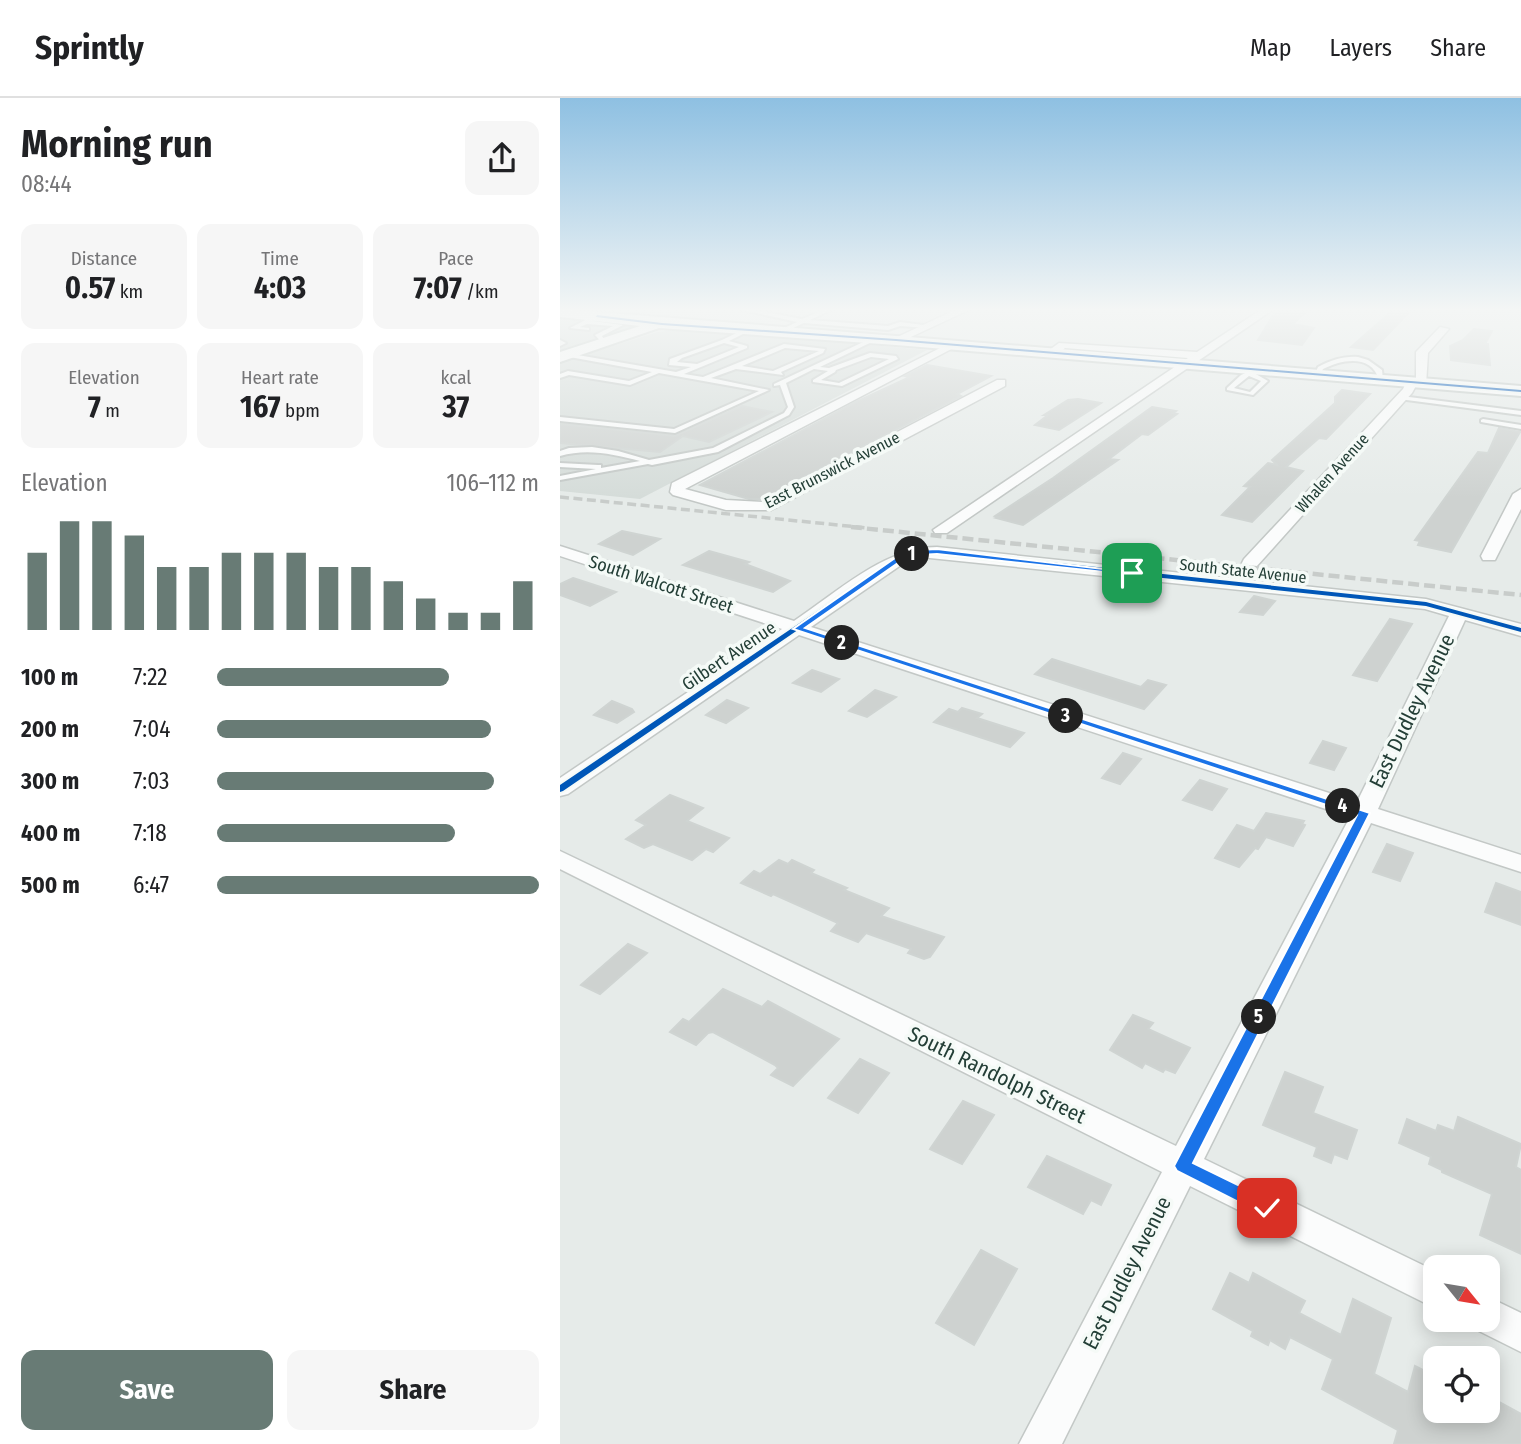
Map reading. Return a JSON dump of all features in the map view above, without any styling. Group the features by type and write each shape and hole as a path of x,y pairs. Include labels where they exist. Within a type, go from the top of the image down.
{"main road":[{"path":"1255,372 1381,379 1424,390 1521,391"}],"street":[{"name":"East Brunswick Avenue","path":"901,372 677,486 678,492 726,505 766,507 1000,383"},
{"path":"941,530 1176,372"},
{"path":"1423,372 1424,390"},
{"name":"Whalen Avenue","path":"1250,563 1401,398 1424,390"},
{"path":"1489,556 1521,494"},
{"name":"South Walcott Street","path":"560,551 1521,864"},
{"name":"Gilbert Avenue","path":"560,789 898,559 918,552"},
{"name":"South State Avenue","path":"918,552 1426,604 1521,630"},
{"name":"East Dudley Avenue","path":"1040,1444 1364,813 1459,614"},
{"name":"South Randolph Street","path":"560,859 1423,1284"},
{"path":"1500,1322 1521,1333"}],"lane":[{"path":"606,372 563,372 623,375 632,372"},
{"path":"602,373 630,383 657,372"},
{"path":"664,372 766,390"},
{"path":"677,374 683,372"},
{"path":"704,379 721,372"},
{"path":"767,372 792,376"},
{"path":"560,419 675,431 801,372"},
{"path":"832,372 815,381 840,385 867,372"},
{"path":"1255,372 1265,382 1251,394 1229,389 1243,376 1255,372"},
{"path":"560,376 568,373"},
{"path":"560,478 715,450 787,414 791,407 782,381"},
{"path":"1401,398 1424,390 1521,413"},
{"path":"1483,421 1521,427"},
{"path":"560,454 569,449 629,454 652,463"},
{"path":"578,466 602,452"},
{"path":"560,465 612,469 629,454"}],"shaded area":[{"path":"560,372 885,372 640,499 560,491"}],"building":[{"path":"913,372 967,372 991,376 957,394 961,396 762,499 749,499 700,485 856,402 910,377 905,376"},
{"path":"1342,390 1370,394 1326,439 1319,438 1286,467 1303,471 1252,522 1222,515 1250,487 1244,486 1268,463 1277,465 1272,460 1335,403 1335,397"},
{"path":"1068,400 1101,403 1059,430 1035,425 1048,415 1044,415"},
{"path":"742,406 772,412 709,442 683,436 660,452 560,443 560,424 675,436"},
{"path":"1152,407 1176,411 1173,413 1177,414 1148,435 1142,434 1109,459 1118,460 1023,525 996,518 999,517 995,516"},
{"path":"1499,428 1520,432 1451,552 1418,545 1420,541 1415,540 1478,452 1488,453"},
{"path":"622,531 660,539 633,555 599,544"},
{"path":"709,551 749,562 745,564 790,581 773,592 683,565"},
{"path":"573,578 616,592 590,606 560,595 560,584"},
{"path":"1254,596 1275,601 1263,615 1240,612"},
{"path":"1390,619 1412,624 1377,681 1353,675"},
{"path":"1052,659 1141,687 1148,680 1166,685 1144,709 1035,674"},
{"path":"812,670 839,679 821,692 793,683"},
{"path":"875,690 896,697 867,717 849,711"},
{"path":"727,700 748,708 726,723 706,715"},
{"path":"612,701 634,712 617,723 594,715"},
{"path":"962,708 982,714 977,718 1024,733 1010,747 934,722 949,709 958,712"},
{"path":"1323,741 1346,748 1334,770 1310,763"},
{"path":"1123,753 1141,759 1120,784 1102,778"},
{"path":"1200,780 1227,789 1212,810 1183,800"},
{"path":"670,795 703,808 687,821 729,838 713,852 706,849 692,860 653,844 644,848 626,839 646,825 636,820"},
{"path":"1266,813 1304,821 1302,824 1305,825 1293,846 1266,837 1239,867 1215,858 1237,825 1254,831"},
{"path":"1387,844 1413,853 1400,881 1373,872"},
{"path":"779,860 788,864 792,860 814,870 811,873 847,888 844,890 889,908 881,916 944,937 930,957 924,959 908,953 911,949 866,933 858,942 831,931 838,923 741,883 754,871 760,874"},
{"path":"1496,883 1521,892 1521,925 1485,912"},
{"path":"628,944 647,953 600,994 581,985"},
{"path":"723,989 762,1007 768,1001 839,1039 793,1086 771,1075 778,1068 775,1065 713,1032 708,1033 696,1045 670,1032 683,1019 689,1022"},
{"path":"1133,1015 1153,1023 1148,1029 1190,1048 1175,1073 1165,1069 1163,1072 1145,1063 1142,1068 1110,1050"},
{"path":"860,1059 889,1073 858,1113 828,1098"},
{"path":"1285,1072 1323,1087 1313,1113 1357,1130 1347,1159 1334,1154 1331,1163 1314,1156 1317,1147 1263,1125"},
{"path":"963,1101 994,1115 962,1164 930,1149"},
{"path":"1458,1117 1521,1144 1516,1167 1521,1170 1521,1254 1480,1235 1492,1194 1442,1172 1429,1164 1431,1157 1399,1143 1407,1119 1436,1131 1438,1125 1454,1131"},
{"path":"1047,1156 1111,1185 1101,1205 1091,1200 1083,1214 1028,1187"},
{"path":"981,1250 1017,1269 974,1345 936,1323"},
{"path":"1230,1273 1249,1283 1253,1273 1305,1301 1299,1313 1341,1335 1353,1299 1391,1318 1374,1374 1408,1392 1415,1366 1423,1370 1423,1423 1500,1423 1500,1403 1521,1414 1521,1444 1394,1444 1398,1430 1322,1389 1333,1359 1290,1337 1285,1349 1270,1340 1268,1345 1251,1336 1253,1331 1213,1309"}],"railway":[{"path":"560,497 868,528"},
{"path":"851,527 1521,595"}],"cycle path":[{"path":"1286,372 1521,391"},
{"path":"560,789 898,559 918,552 1426,604 1521,630"}],"route":[{"path":"1132,573 918,552 898,559 798,629 1364,813 1183,1166 1267,1208"}]}
